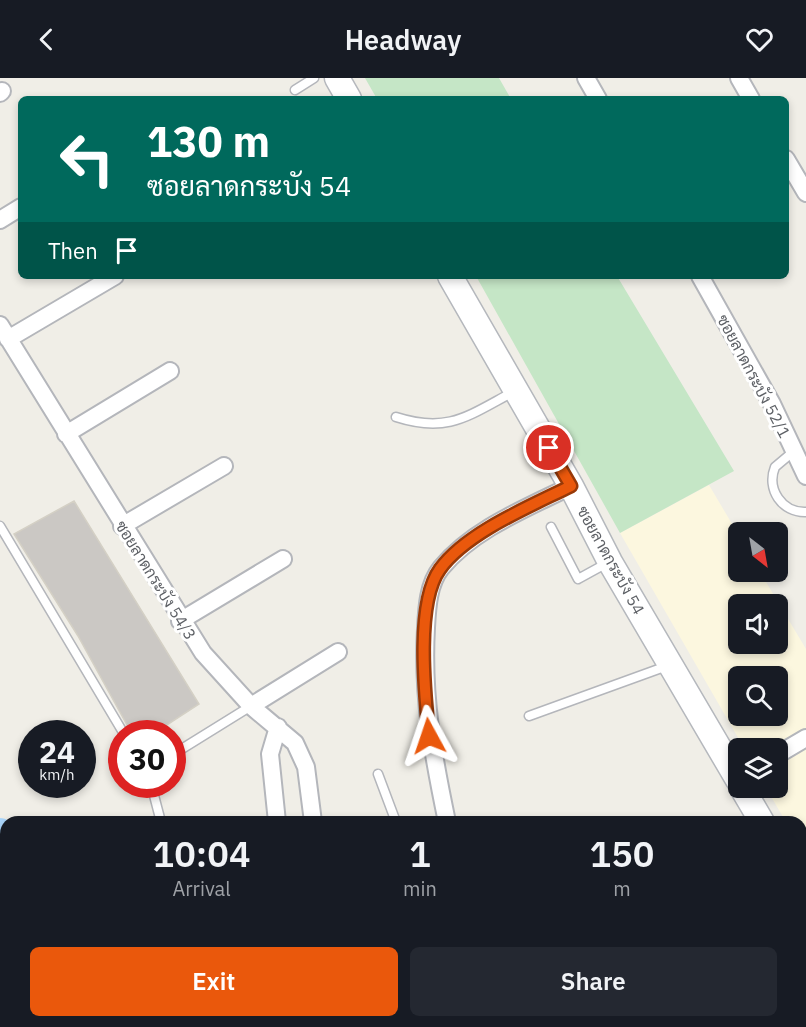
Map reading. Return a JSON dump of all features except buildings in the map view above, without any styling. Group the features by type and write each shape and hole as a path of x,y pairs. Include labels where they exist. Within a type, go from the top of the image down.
{"main road":[{"path":"337,78 347,96"},
{"name":"ซอยลาดกระบัง 54","path":"452,279 571,486 610,562 728,762"},
{"path":"748,798 758,816"}],"street":[{"path":"586,78 596,96"},
{"path":"739,78 749,96"},
{"path":"789,164 806,193"},
{"path":"0,220 18,209"},
{"path":"4,332 109,279"},
{"name":"ซอยลาดกระบัง 52/1","path":"702,279 772,404 806,476"},
{"name":"ซอยลาดกระบัง 54/3","path":"4,332 180,621 203,653 251,705 295,743 303,757 312,816"},
{"path":"66,434 170,371"},
{"path":"122,526 224,466"},
{"path":"446,816 429,736 423,675 426,613 431,586 440,569 478,536 571,486"},
{"path":"180,621 284,559"},
{"path":"251,705 338,652"},
{"path":"276,816 270,754 278,727"},
{"path":"788,749 806,738"}],"lane":[{"path":"295,90 314,78"},
{"path":"396,417 420,425 442,425 516,391"},
{"path":"794,451 775,467 772,482 777,497 786,507 796,512 806,512"},
{"path":"0,526 116,720"},
{"path":"551,527 578,579 610,562"},
{"path":"530,716 671,665"},
{"path":"186,746 251,705"},
{"path":"378,774 394,816"},
{"path":"155,798 159,816"}],"shaded area":[{"path":"709,485 731,522 728,522 728,582 766,582 773,594 728,594 728,654 788,654 788,619 806,649 806,816 782,816 772,798 788,798 788,738 738,738 731,726 788,726 788,666 728,666 728,720 620,533"}],"green space":[{"path":"365,78 499,78 509,96 375,96"},
{"path":"478,279 619,279 734,471 620,533"}],"route":[{"path":"429,736 423,675 426,613 431,586 440,569 456,552 478,536 571,486 549,448"}]}
